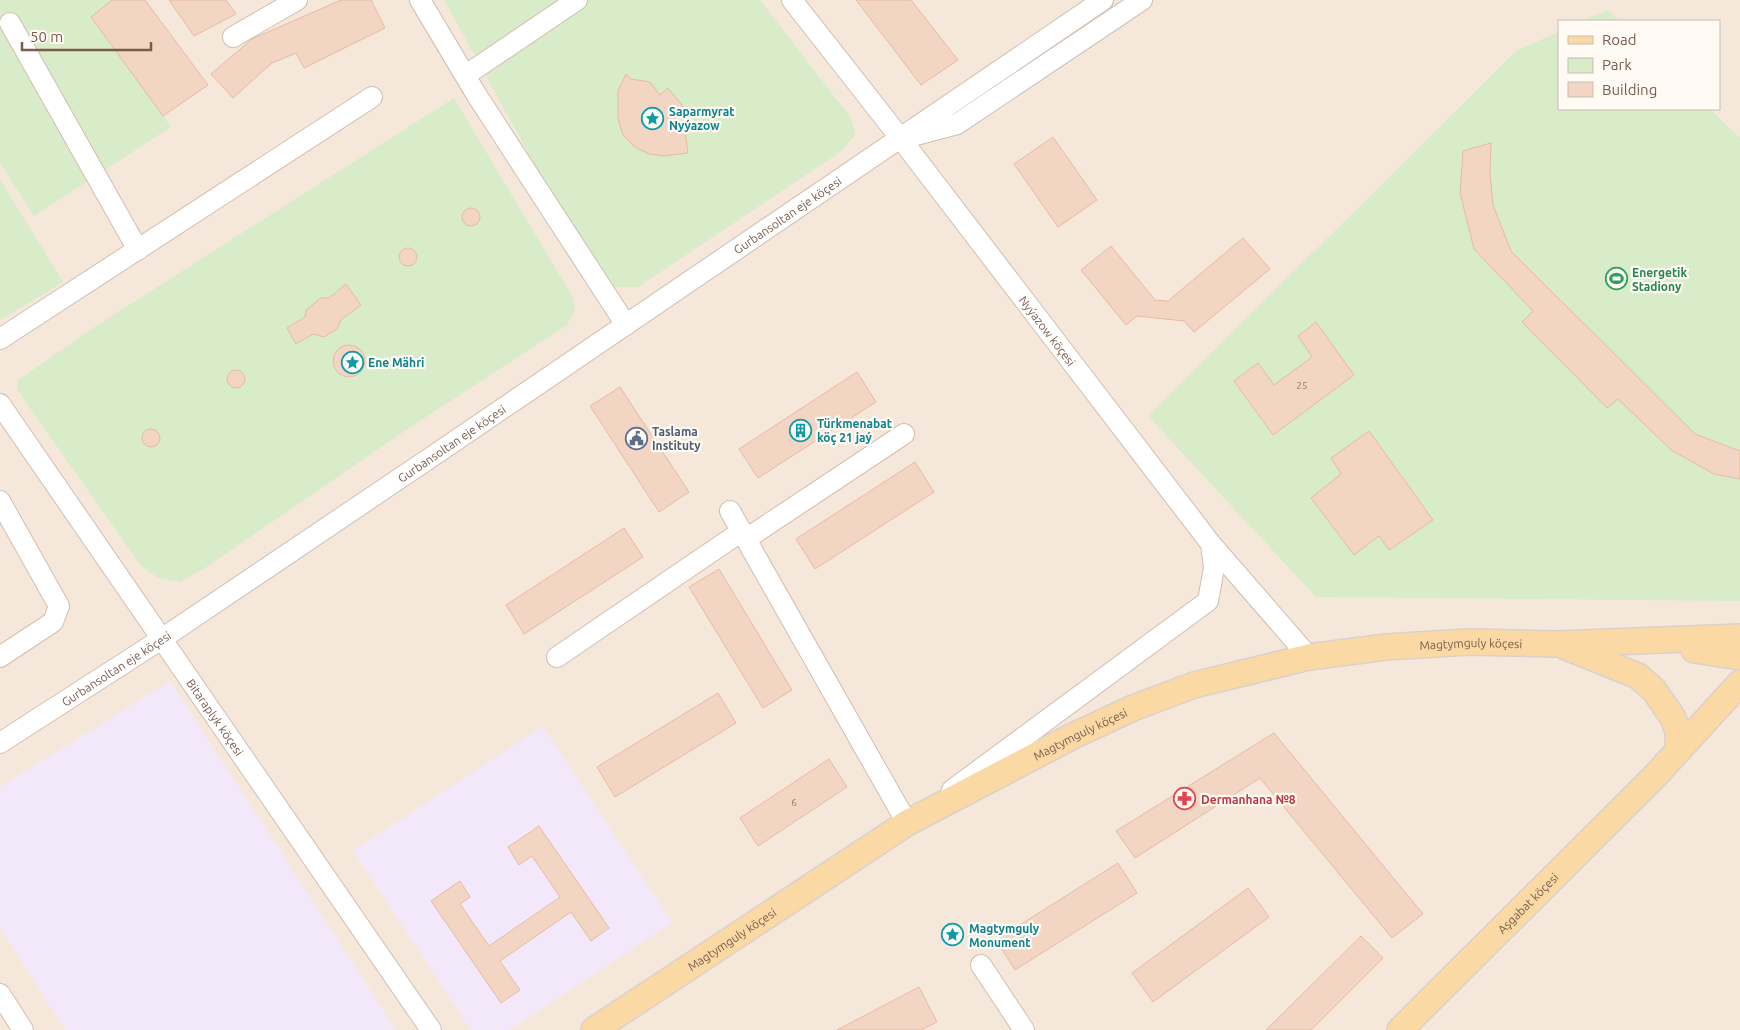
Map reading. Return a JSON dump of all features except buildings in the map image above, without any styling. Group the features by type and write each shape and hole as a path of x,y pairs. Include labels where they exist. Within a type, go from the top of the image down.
{"main road":[{"name":"Magtymguly köçesi","path":"594,1030 907,823 1073,736 1133,708 1194,685 1309,657 1386,647 1468,642 1556,644 1740,636"},
{"name":"Magtymguly köçesi","path":"1635,641 1740,657"},
{"path":"1556,644 1638,676 1654,690 1673,718 1678,731 1678,751"},
{"name":"Aşgabat köçesi","path":"1400,1030 1655,776 1740,683"},
{"name":"Aşgabat köçesi","path":"1655,776 1740,709"}],"street":[{"path":"233,37 297,0"},
{"path":"420,0 476,94 626,325"},
{"path":"466,75 577,0"},
{"name":"Nyýazow köçesi","path":"792,0 901,139 1211,544 1309,657"},
{"name":"Gurbansoltan eje köçesi","path":"0,743 163,638 901,139 1103,0"},
{"name":"Gurbansoltan eje köçesi","path":"901,139 957,124 1142,0"},
{"path":"10,23 138,250"},
{"path":"0,339 372,97"},
{"name":"Bitaraplyk köçesi","path":"0,404 7,427 163,638 431,1030"},
{"path":"557,657 744,535 904,434"},
{"path":"0,502 60,606 53,622 0,657"},
{"path":"730,511 907,823 1208,601 1214,568 1211,544"},
{"path":"981,965 1024,1030"},
{"path":"0,994 23,1030"}],"shaded area":[{"path":"0,0 1740,0 1740,1030 0,1030"},
{"path":"170,681 396,1030 65,1030 0,928 0,787"},
{"path":"543,726 672,923 509,1030 471,1030 353,851"}],"green space":[{"path":"0,0 132,0 91,17 171,127 34,216 0,163"},
{"path":"444,0 760,0 851,118 855,135 842,151 638,287 615,287 599,281"},
{"path":"1607,10 1618,20 1584,20"},
{"path":"1558,32 1558,110 1711,110 1740,138 1740,601 1316,597 1148,416 1517,50"},
{"path":"454,98 572,296 575,309 567,325 406,430 205,568 180,582 158,578 141,566 18,391 17,381 96,326"},
{"path":"0,179 63,282 0,320"}],"place":[{"name":"Saparmyrat Nyýazow","path":"653,118"},
{"name":"Energetik Stadiony","path":"1616,279"},
{"name":"Ene Mähri","path":"352,362"},
{"name":"Türkmenabat köç 21 jaý","path":"801,430"},
{"name":"Taslama Instituty","path":"636,438"},
{"name":"Dermanhana №8","path":"1185,799"},
{"name":"Magtymguly Monument","path":"953,935"}]}
